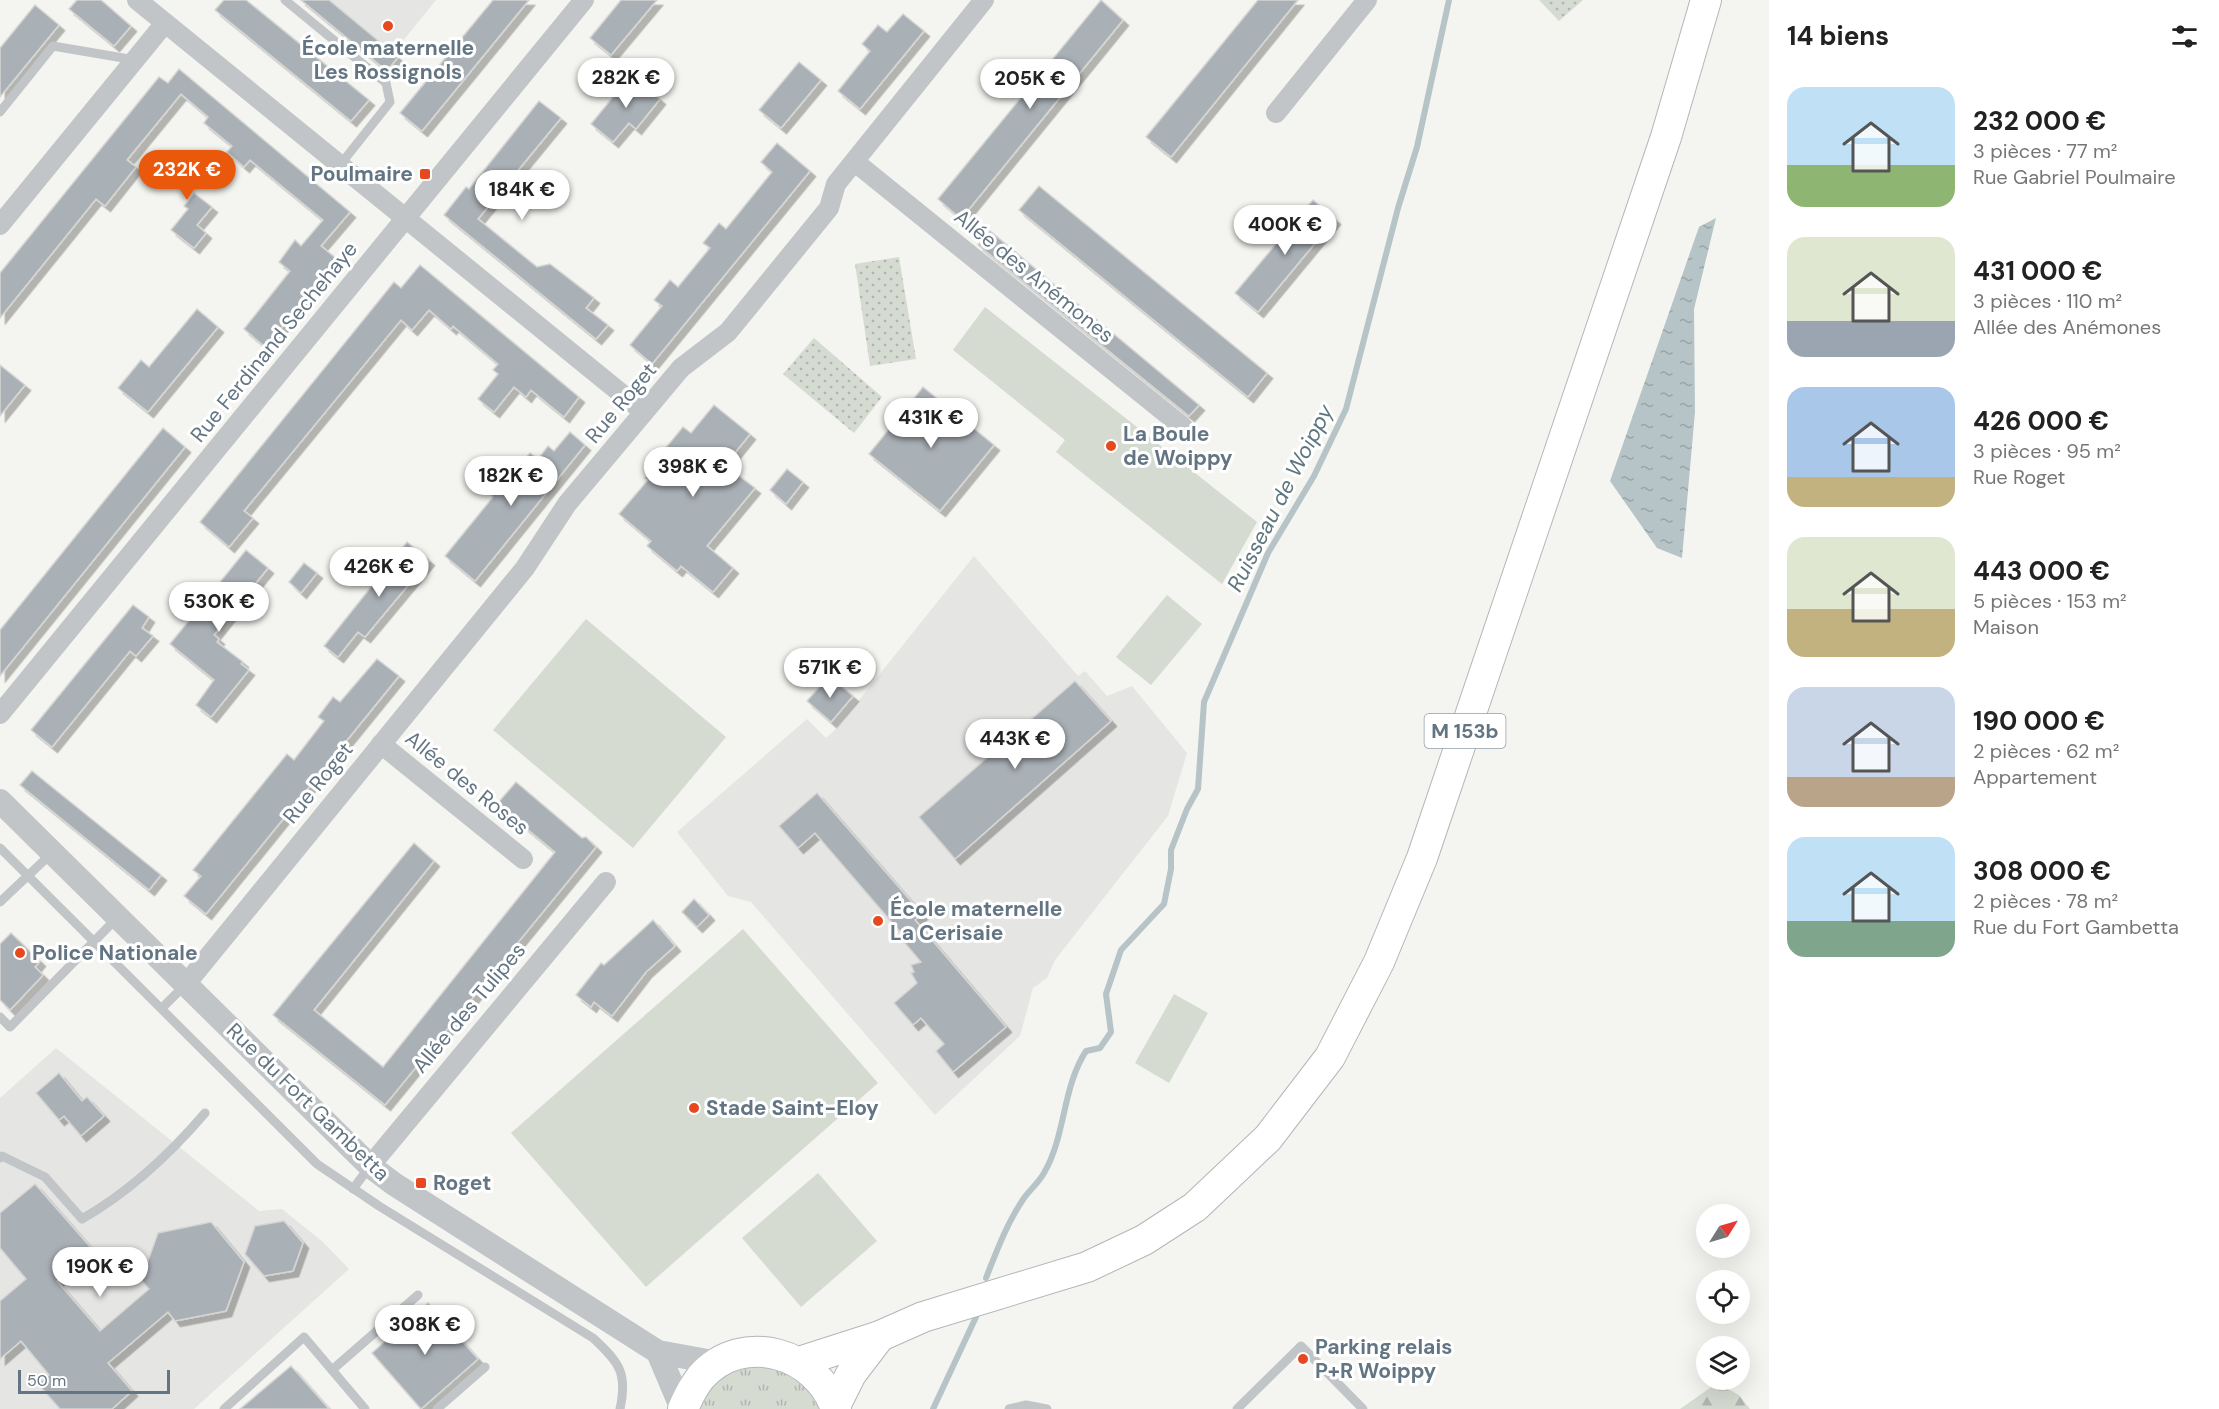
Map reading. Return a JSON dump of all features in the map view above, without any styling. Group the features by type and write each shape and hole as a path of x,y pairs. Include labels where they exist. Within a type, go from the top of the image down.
{"main road":[{"name":"M 153b","path":"799,1362 880,1336 923,1317 1087,1267 1144,1240 1195,1207 1268,1138 1330,1057 1379,962 1422,858 1662,148 1706,0"},
{"name":"M 153b","path":"836,1408 850,1374 880,1336"},
{"path":"682,1409 690,1391 703,1375 718,1363 738,1355 759,1352 780,1354 799,1362 815,1374 827,1389 836,1408"}],"street":[{"path":"137,0 644,412"},
{"name":"Rue Roget","path":"186,984 525,568 567,504 681,368 728,332 829,208 836,184 984,0"},
{"path":"1276,113 1366,0"},
{"name":"Rue Ferdinand Sechehaye","path":"0,714 406,219 574,4"},
{"path":"0,225 165,23"},
{"name":"Allée des Anémones","path":"855,162 1183,427"},
{"name":"Allée des Roses","path":"381,744 523,859"},
{"name":"Rue du Fort Gambetta","path":"0,801 370,1166 394,1184 658,1352 718,1363"},
{"name":"Allée des Tulipes","path":"370,1166 606,882"},
{"path":"658,1352 682,1409"}],"lane":[{"path":"285,0 386,83 390,102 340,165"},
{"path":"0,112 53,46 135,60"},
{"path":"386,83 395,77"},
{"name":"Rue du Fort Gambetta","path":"0,848 316,1164 593,1338 616,1359 625,1388 620,1409"},
{"path":"0,902 54,852"},
{"path":"0,1017 10,1027 118,916"},
{"path":"162,1008 186,984"},
{"path":"0,1158 2,1156 45,1177 82,1219 111,1203 162,1158 206,1113"},
{"path":"353,1189 370,1166"},
{"path":"332,1370 418,1295"},
{"path":"224,1409 304,1337 365,1409"},
{"path":"1237,1409 1301,1346 1363,1409"},
{"path":"437,1409 485,1367"},
{"path":"1009,1409 1026,1405 1047,1409"}],"shaded area":[{"name":"École maternelle Les Rossignols","path":"329,0 436,0 393,53"},
{"path":"974,556 1078,676 1085,671 1107,696 1132,686 1187,753 1168,816 1055,960 1047,978 1033,988 1020,1036 935,1115 751,902 728,896 677,832 807,719 826,738 836,729"},
{"path":"56,1048 259,1211 282,1209 323,1242 349,1269 194,1409 0,1409 0,1098"}],"green space":[{"path":"1539,0 1583,0 1559,21"},
{"path":"899,257 916,359 870,366 855,264"},
{"name":"La Boule de Woippy","path":"985,307 1257,522 1222,584 1056,452 1065,440 953,350"},
{"path":"814,338 882,397 854,433 783,374"},
{"path":"1167,595 1202,624 1151,685 1116,657"},
{"path":"586,619 726,737 633,848 493,730"},
{"name":"Stade Saint-Eloy","path":"743,929 878,1083 646,1287 511,1133"},
{"path":"1174,994 1208,1013 1169,1083 1135,1063"},
{"path":"818,1173 877,1241 801,1307 742,1238"},
{"path":"755,1365 777,1369 795,1377 809,1390 821,1409 696,1409 708,1391 720,1379 734,1371"},
{"path":"1707,1390 1730,1390 1739,1395 1750,1409 1680,1409"}],"water":[{"path":"1716,218 1694,309 1695,412 1682,558 1657,548 1610,481 1699,227"}],"building":[{"path":"77,0 101,0 131,26 114,46 69,9"},
{"path":"224,0 246,0 369,100 351,121 215,10"},
{"path":"301,0 329,0 398,57 387,71"},
{"path":"493,0 529,0 422,131 400,113"},
{"path":"621,0 657,0 611,55 590,38"},
{"path":"1101,0 1123,20 961,219 938,199"},
{"path":"1258,0 1298,0 1171,157 1146,137"},
{"path":"35,5 59,25 0,97 0,48"},
{"path":"903,14 924,31 860,109 838,91 870,51 862,44 878,25 887,32"},
{"path":"799,62 821,80 781,128 759,110"},
{"path":"179,69 350,212 321,246 337,259 265,347 244,329 290,271 279,262 295,240 301,246 323,220 250,160 244,167 227,152 232,146 204,123 208,117 181,94 127,160 136,167 105,206 96,199 0,318 0,273 159,77 168,83"},
{"path":"631,75 660,99 636,129 629,123 613,142 591,124"},
{"path":"539,101 561,118 478,219 537,267 550,264 594,298 586,308 608,325 596,339 444,215 466,187 469,189"},
{"path":"777,143 810,171 652,364 630,345 662,306 654,300 670,280 678,287 710,248 703,243 719,223 726,229 772,172 761,162"},
{"path":"1039,186 1267,373 1248,397 1019,210"},
{"path":"194,193 212,207 197,225 206,233 194,248 171,230 188,209 184,206"},
{"path":"1313,200 1335,219 1258,312 1235,293"},
{"path":"990,231 1199,405 1189,416 978,245"},
{"path":"420,265 579,397 564,417 531,390 526,397 514,387 494,412 478,399 498,374 493,370 498,364 453,326 451,329 429,310 412,330 401,320 244,511 253,518 229,547 200,522 394,282 401,288"},
{"path":"197,309 218,327 148,412 118,388 141,360 149,367"},
{"path":"0,365 25,385 0,416"},
{"path":"923,387 994,445 940,511 869,454"},
{"path":"714,405 750,434 725,465 755,488 707,546 733,568 713,592 681,566 677,571 647,546 651,541 619,514 648,480 645,478 662,459 659,456 683,427 691,433"},
{"path":"163,428 185,447 0,676 0,630"},
{"path":"570,432 585,445 475,581 445,556 493,497 490,494 506,476 509,478 530,453 538,459 548,446 554,451"},
{"path":"787,469 803,482 786,504 770,490"},
{"path":"407,542 429,560 365,637 358,632 338,657 324,646"},
{"path":"246,550 268,568 214,635 219,639 217,642 243,662 241,664 249,670 211,717 196,705 214,680 170,644"},
{"path":"304,563 317,573 301,593 289,582"},
{"path":"133,605 149,617 142,628 153,636 136,656 130,651 52,747 31,730"},
{"path":"377,659 399,676 206,914 184,896 201,876 193,870 287,754 294,760 324,721 318,717 333,697 340,702"},
{"path":"829,676 853,696 831,722 807,701"},
{"path":"1075,681 1111,721 955,859 919,817"},
{"path":"32,771 161,875 149,890 20,785"},
{"path":"516,782 582,838 586,837 596,847 385,1105 273,1015 414,843 434,861 314,1010 383,1067 555,852 497,804"},
{"path":"817,793 922,914 915,920 1006,1027 953,1072 936,1051 944,1044 921,1018 913,1025 894,1003 917,983 911,973 914,972 911,965 921,962 899,936 902,934 815,833 798,848 779,826"},
{"path":"694,899 709,915 697,927 682,912"},
{"path":"653,920 675,946 646,972 612,1016 594,1002 591,1007 576,995 601,963 604,965"},
{"path":"11,933 40,961 35,967 43,975 10,1010 0,1000 0,944"},
{"path":"59,1073 82,1101 87,1097 104,1116 81,1136 64,1116 59,1120 36,1093"},
{"path":"35,1184 93,1250 57,1281 100,1331 149,1289 141,1280 158,1233 211,1222 244,1262 226,1311 175,1321 168,1312 108,1363 132,1391 112,1409 60,1409 38,1384 49,1375 21,1341 0,1359 0,1301 26,1279 0,1248 0,1213"},
{"path":"284,1221 303,1243 293,1271 264,1276 245,1254 255,1226"},
{"path":"428,1303 478,1359 421,1409 372,1353"},
{"path":"291,1366 329,1409 240,1409"}],"waterway":[{"name":"Ruisseau de Woippy","path":"986,1278 1012,1217 1042,1176 1051,1158 1078,1065 1086,1051 1100,1048 1111,1032 1106,994 1121,950 1164,904 1171,869 1171,850 1187,809 1198,789 1204,702 1268,553 1314,476 1346,409 1398,208 1417,147 1449,0"},
{"name":"Ruisseau de Woippy","path":"933,1409 976,1317"}],"place":[{"name":"École maternelle Les Rossignols","path":"388,26"},
{"name":"Poulmaire","path":"425,174"},
{"name":"La Boule de Woippy","path":"1111,446"},
{"name":"École maternelle La Cerisaie","path":"878,921"},
{"name":"Police Nationale","path":"20,953"},
{"name":"Stade Saint-Eloy","path":"694,1108"},
{"name":"Roget","path":"421,1183"},
{"name":"Parking relais P+R Woippy","path":"1303,1359"}]}
